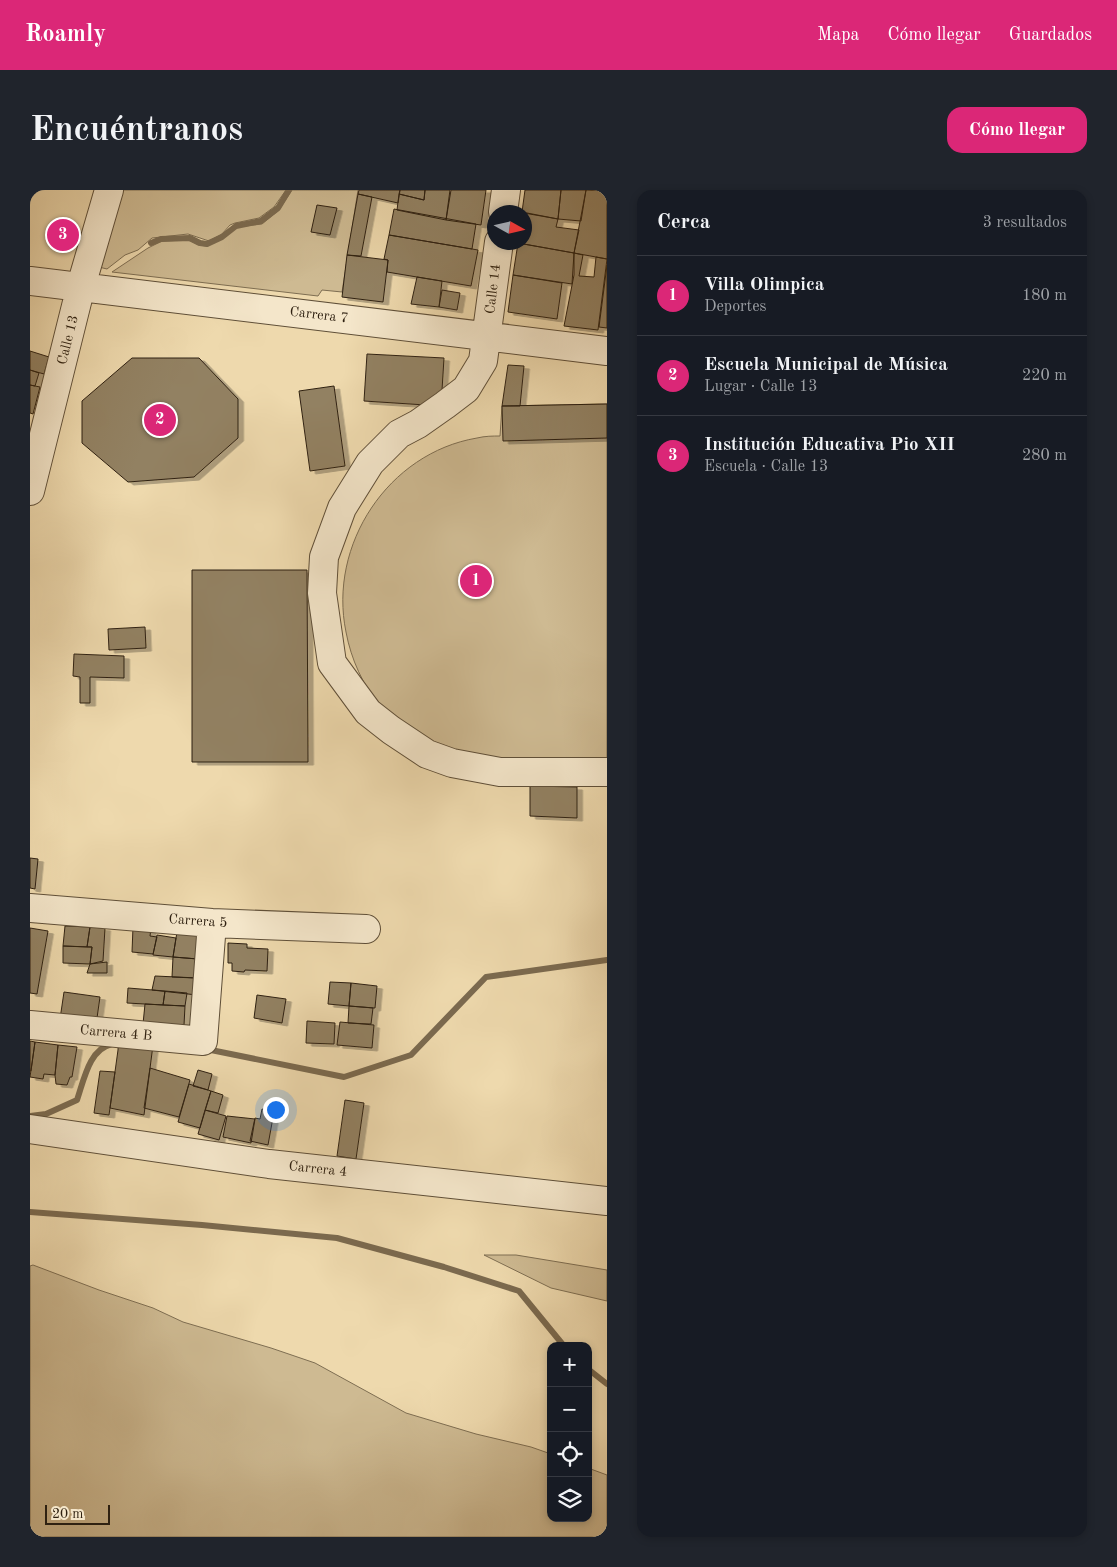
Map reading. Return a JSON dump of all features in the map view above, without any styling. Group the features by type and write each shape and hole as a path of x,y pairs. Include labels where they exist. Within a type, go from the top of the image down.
{"street":[{"name":"Calle 13","path":"30,491 81,286 108,190"},
{"path":"504,205 506,190"},
{"name":"Calle 14","path":"498,250 482,361 466,389 418,424 398,434 370,462 342,508 324,557 322,592 332,663 368,712 427,754 452,764 500,772 607,772"},
{"name":"Carrera 7","path":"30,281 607,350"},
{"name":"Carrera 5","path":"30,908 212,923 366,929"},
{"name":"Carrera 4 B","path":"30,1025 203,1041 212,923"},
{"name":"Carrera 4","path":"30,1129 268,1164 607,1201"}],"shaded area":[{"path":"121,190 286,190 274,207 259,218 230,225 222,234 209,241 188,234 152,238 138,250 125,255 107,269 99,267"},
{"path":"292,190 358,190 342,292 322,290 318,296 112,272 162,241 188,240 198,245 207,246 223,238 237,227 262,224 279,210"},
{"path":"607,404 607,765 456,758 385,711 369,690 359,672 348,642 343,599 346,567 356,536 371,508 392,483 416,462 445,447 480,437 500,436 502,406"},
{"path":"484,1255 516,1255 607,1270 607,1301 551,1288"},
{"path":"33,1265 153,1308 183,1322 315,1363 406,1413 547,1453 547,1522 592,1522 592,1469 607,1475 607,1537 30,1537 30,1266"}],"building":[{"path":"359,190 400,190 398,203 358,194"},
{"path":"400,190 425,190 424,200 399,194"},
{"path":"425,190 450,190 446,220 397,210 399,194 424,200"},
{"path":"451,190 486,190 481,225 446,220"},
{"path":"525,190 561,190 558,219 532,214 532,205 523,205"},
{"path":"561,190 586,190 581,221 558,219"},
{"path":"586,190 607,191 607,259 574,253"},
{"path":"358,194 372,197 361,256 347,255"},
{"path":"317,205 337,208 330,235 311,232"},
{"path":"394,209 476,224 472,249 389,235"},
{"path":"532,214 558,219 556,227 579,230 574,253 532,246"},
{"path":"389,235 478,250 471,286 387,272 388,260 384,259"},
{"path":"532,246 574,253 572,284 513,275 517,250 532,250"},
{"path":"574,253 583,255 579,276 594,277 596,257 607,259 598,330 564,326 574,275"},
{"path":"347,255 388,260 383,302 342,297"},
{"path":"607,265 607,328 599,327"},
{"path":"513,275 562,283 557,319 508,312"},
{"path":"417,277 442,281 439,307 411,304"},
{"path":"442,290 460,293 457,310 439,307"},
{"path":"30,351 49,357 44,374 30,370"},
{"path":"367,354 444,358 441,406 364,401"},
{"path":"132,358 199,358 238,399 238,438 194,477 128,482 82,443 82,401"},
{"path":"508,365 524,366 520,406 502,406"},
{"path":"30,370 39,373 35,386 30,385"},
{"path":"30,385 40,387 33,414 30,413"},
{"path":"334,386 345,466 310,471 299,391"},
{"path":"607,404 607,438 503,441 502,406"},
{"path":"192,570 307,570 308,762 192,762"},
{"path":"145,627 146,648 109,650 108,629"},
{"path":"74,654 124,656 124,678 90,677 90,703 80,703 80,677 73,676"},
{"path":"530,786 577,787 577,818 530,816"},
{"path":"30,858 38,859 35,889 30,888"},
{"path":"65,926 90,927 87,947 63,946"},
{"path":"90,927 105,928 103,961 90,964 92,947 87,947"},
{"path":"133,927 151,928 150,936 157,937 153,954 132,952"},
{"path":"30,928 48,931 37,994 30,993"},
{"path":"177,932 202,935 198,959 173,957"},
{"path":"157,935 176,938 173,957 153,955"},
{"path":"228,943 247,944 247,948 268,949 267,971 232,971 232,963 228,963"},
{"path":"63,946 92,947 90,964 63,963"},
{"path":"173,957 198,959 195,978 172,977"},
{"path":"107,962 107,973 87,973 90,964"},
{"path":"155,976 198,978 197,995 152,990"},
{"path":"330,982 351,983 349,1006 328,1004"},
{"path":"351,983 377,986 375,1008 349,1006"},
{"path":"128,988 165,991 163,1005 127,1003"},
{"path":"165,991 187,993 185,1006 163,1005"},
{"path":"64,992 100,997 96,1025 60,1019"},
{"path":"257,995 286,999 282,1023 254,1018"},
{"path":"145,1004 185,1006 184,1025 143,1024"},
{"path":"349,1006 373,1008 371,1024 348,1023"},
{"path":"307,1021 335,1023 334,1044 306,1043"},
{"path":"340,1022 374,1025 372,1048 337,1045"},
{"path":"119,1027 153,1045 144,1115 110,1108 118,1050"},
{"path":"30,1041 35,1042 31,1071 30,1071"},
{"path":"35,1042 58,1045 55,1075 44,1074 43,1079 30,1077"},
{"path":"58,1045 77,1047 72,1077 70,1077 67,1085 56,1084"},
{"path":"150,1068 190,1080 179,1117 144,1108"},
{"path":"198,1070 212,1074 208,1090 193,1086"},
{"path":"100,1071 115,1072 109,1115 94,1113"},
{"path":"189,1084 211,1091 200,1128 178,1122"},
{"path":"211,1091 223,1095 218,1113 205,1110"},
{"path":"345,1100 364,1103 356,1159 337,1156"},
{"path":"262,1109 274,1112 268,1145 250,1141 255,1118 260,1119"},
{"path":"205,1110 226,1116 219,1140 198,1134"},
{"path":"227,1116 255,1119 251,1143 223,1137"}],"waterway":[{"path":"151,243 161,239 190,238 207,244 222,237 236,226 261,221 278,208 289,190"},
{"path":"206,1049 344,1077 411,1055 486,977 607,960"},
{"path":"30,1116 46,1114 77,1100 85,1075 93,1059 104,1047 112,1044"},
{"path":"30,1212 202,1225 337,1238 444,1267 519,1291 561,1342"},
{"path":"592,1372 607,1384"}],"place":[{"name":"Institución Educativa Pio XII","path":"63,235"},
{"name":"Escuela Municipal de Música","path":"160,420"},
{"name":"Villa Olimpica","path":"476,581"}]}
